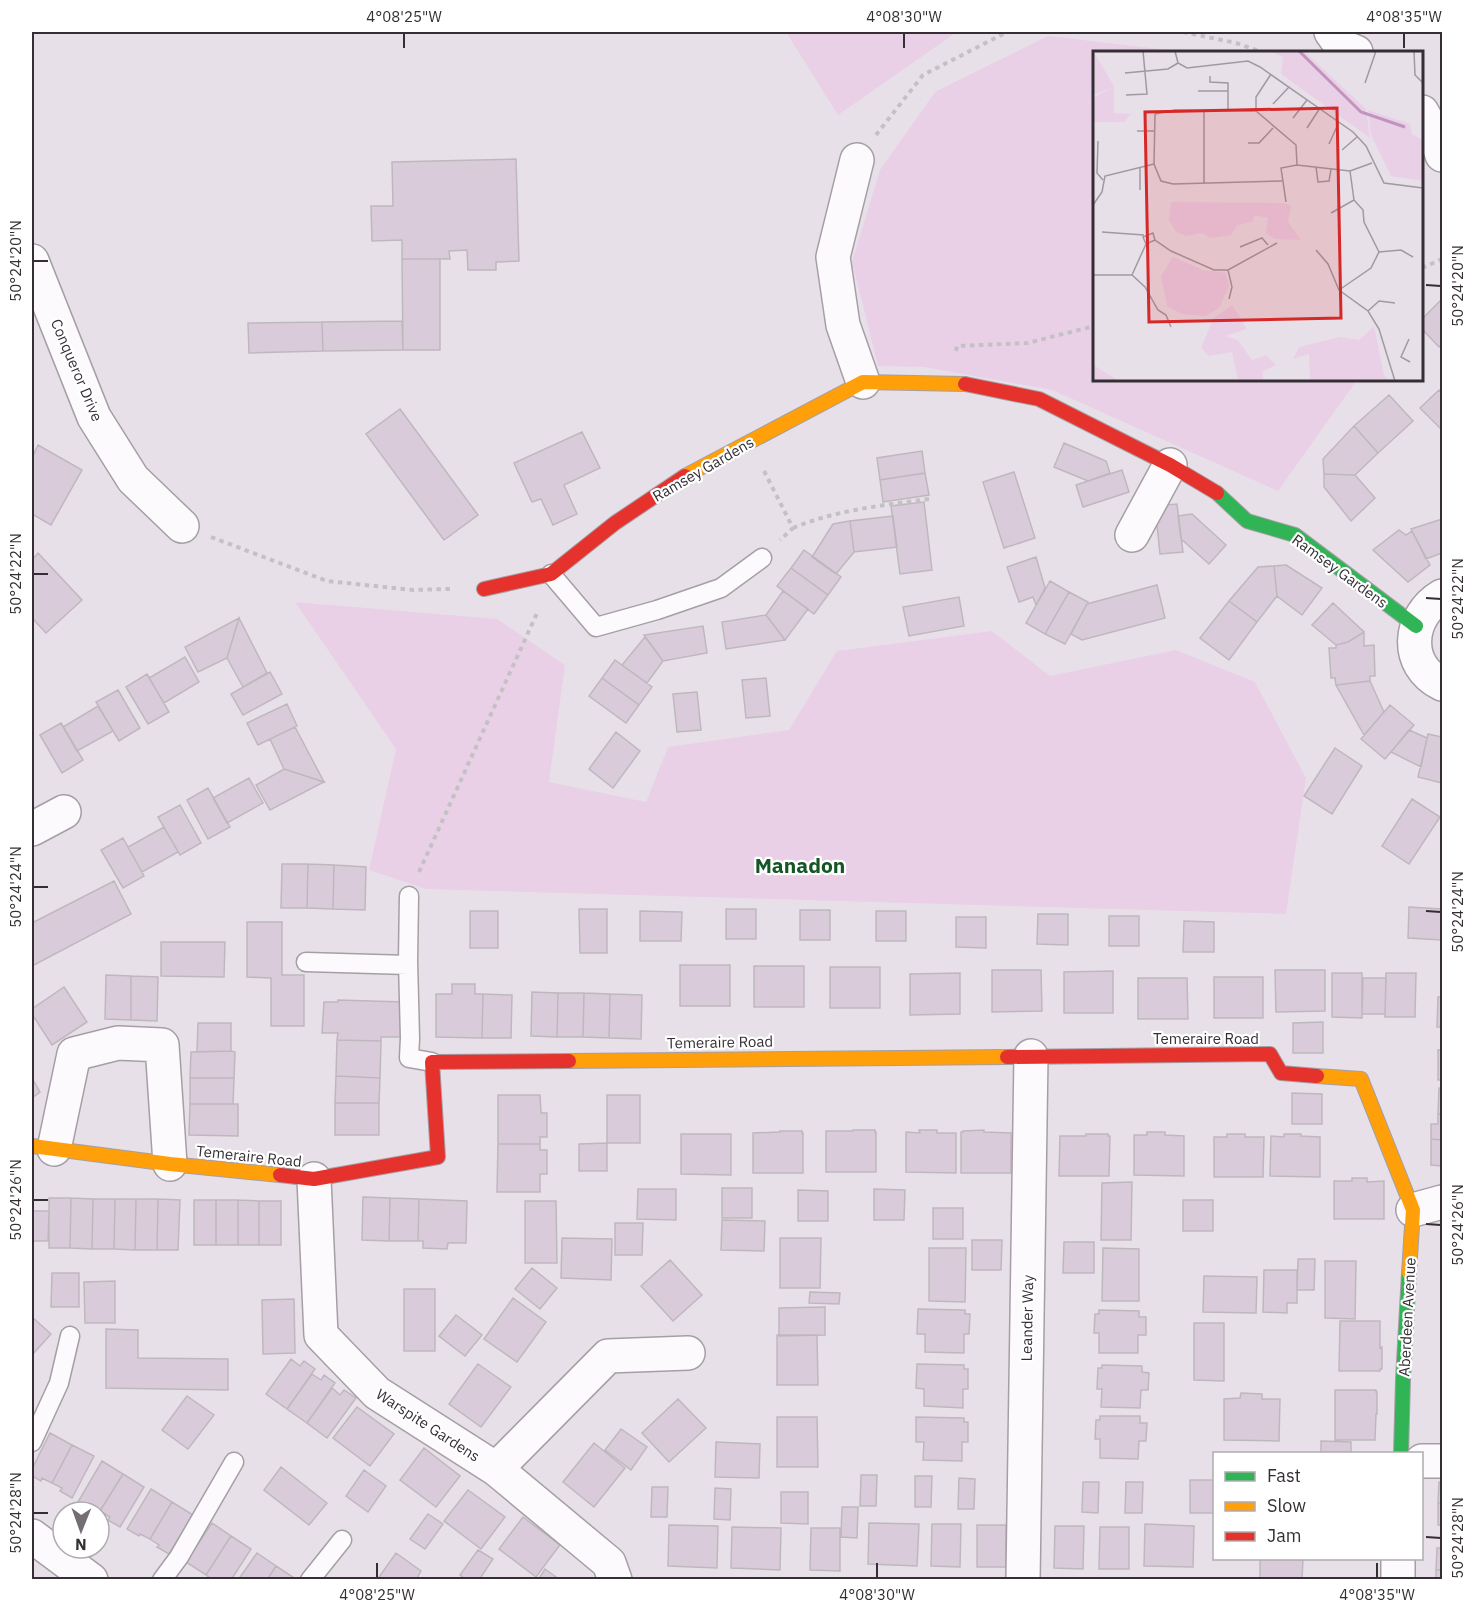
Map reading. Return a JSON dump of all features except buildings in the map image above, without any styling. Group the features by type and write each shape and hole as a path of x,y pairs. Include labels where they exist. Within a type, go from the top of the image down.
{"street":[{"path":"1331,32 1341,46 1354,51"},
{"path":"1423,114 1443,155"},
{"path":"857,160 833,257 843,325 863,382"},
{"name":"Conqueror Drive","path":"32,261 94,417 133,479 183,526"},
{"name":"Ramsey Gardens","path":"484,589 551,574 615,523 676,480 863,382 944,383 969,384 1039,399 1170,465 1213,490 1247,521 1295,535 1416,626"},
{"path":"1132,535 1170,465"},
{"path":"1443,596 1432,602 1416,626 1414,644 1421,666 1434,680 1443,684"},
{"path":"32,829 64,812"},
{"path":"43,1148 74,1054 118,1042 162,1045 170,1164"},
{"name":"Temeraire Road","path":"43,1148 314,1179 438,1157 432,1062 1270,1054 1281,1073 1361,1079 1428,1206"},
{"name":"Leander Way","path":"1023,1580 1031,1056"},
{"name":"Warspite Gardens","path":"314,1179 321,1335 377,1393 496,1469 609,1563 615,1580"},
{"name":"Aberdeen Avenue","path":"1401,1452 1403,1379 1428,1206"},
{"name":"Warspite Gardens","path":"496,1469 608,1356 688,1353"},
{"path":"1423,1461 1443,1461"},
{"path":"32,1536 92,1580"},
{"path":"1398,1560 1398,1580"}],"lane":[{"path":"551,574 596,627 657,610 721,588 762,558"},
{"path":"409,896 409,1058 432,1062"},
{"path":"306,962 408,965"},
{"path":"32,1442 59,1383 70,1336"},
{"path":"162,1580 234,1462"},
{"path":"310,1580 342,1540"}],"path":[{"path":"857,160 923,75 1007,32"},
{"path":"1183,32 1236,43 1259,51"},
{"path":"1423,268 1443,259"},
{"path":"944,383 957,346 1028,343 1093,327"},
{"path":"749,442 793,528"},
{"path":"762,558 793,528 812,520 929,499"},
{"path":"183,526 327,581 413,590 484,589"},
{"path":"409,896 539,609 551,574"}],"shaded area":[{"path":"786,32 957,32 838,115"},
{"path":"1048,36 1176,51 1093,51 1093,381 1356,381 1278,491 1052,390 924,367 878,366 852,262 880,170 935,92"},
{"path":"295,602 497,619 565,665 549,782 646,802 668,747 789,730 837,651 992,631 1050,676 1176,650 1255,682 1306,778 1286,914 426,889 369,870 396,749"}],"traffic: fast":[{"path":"1217,493 1247,521 1295,535 1416,626"},
{"path":"1401,1452 1409,1273"}],"traffic: slow":[{"path":"685,476 863,382 965,384"},
{"path":"569,1061 1007,1057"},
{"path":"1317,1076 1361,1079 1413,1210 1409,1273"},
{"path":"32,1146 170,1164 280,1175"}],"traffic: jam":[{"path":"965,384 1039,399 1170,465 1217,493"},
{"path":"484,589 551,574 615,523 685,476"},
{"path":"1007,1057 1270,1054 1281,1073 1317,1076"},
{"path":"280,1175 314,1179 438,1157 432,1062 569,1061"}],"district":[{"name":"Manadon","path":"800,865"}]}
